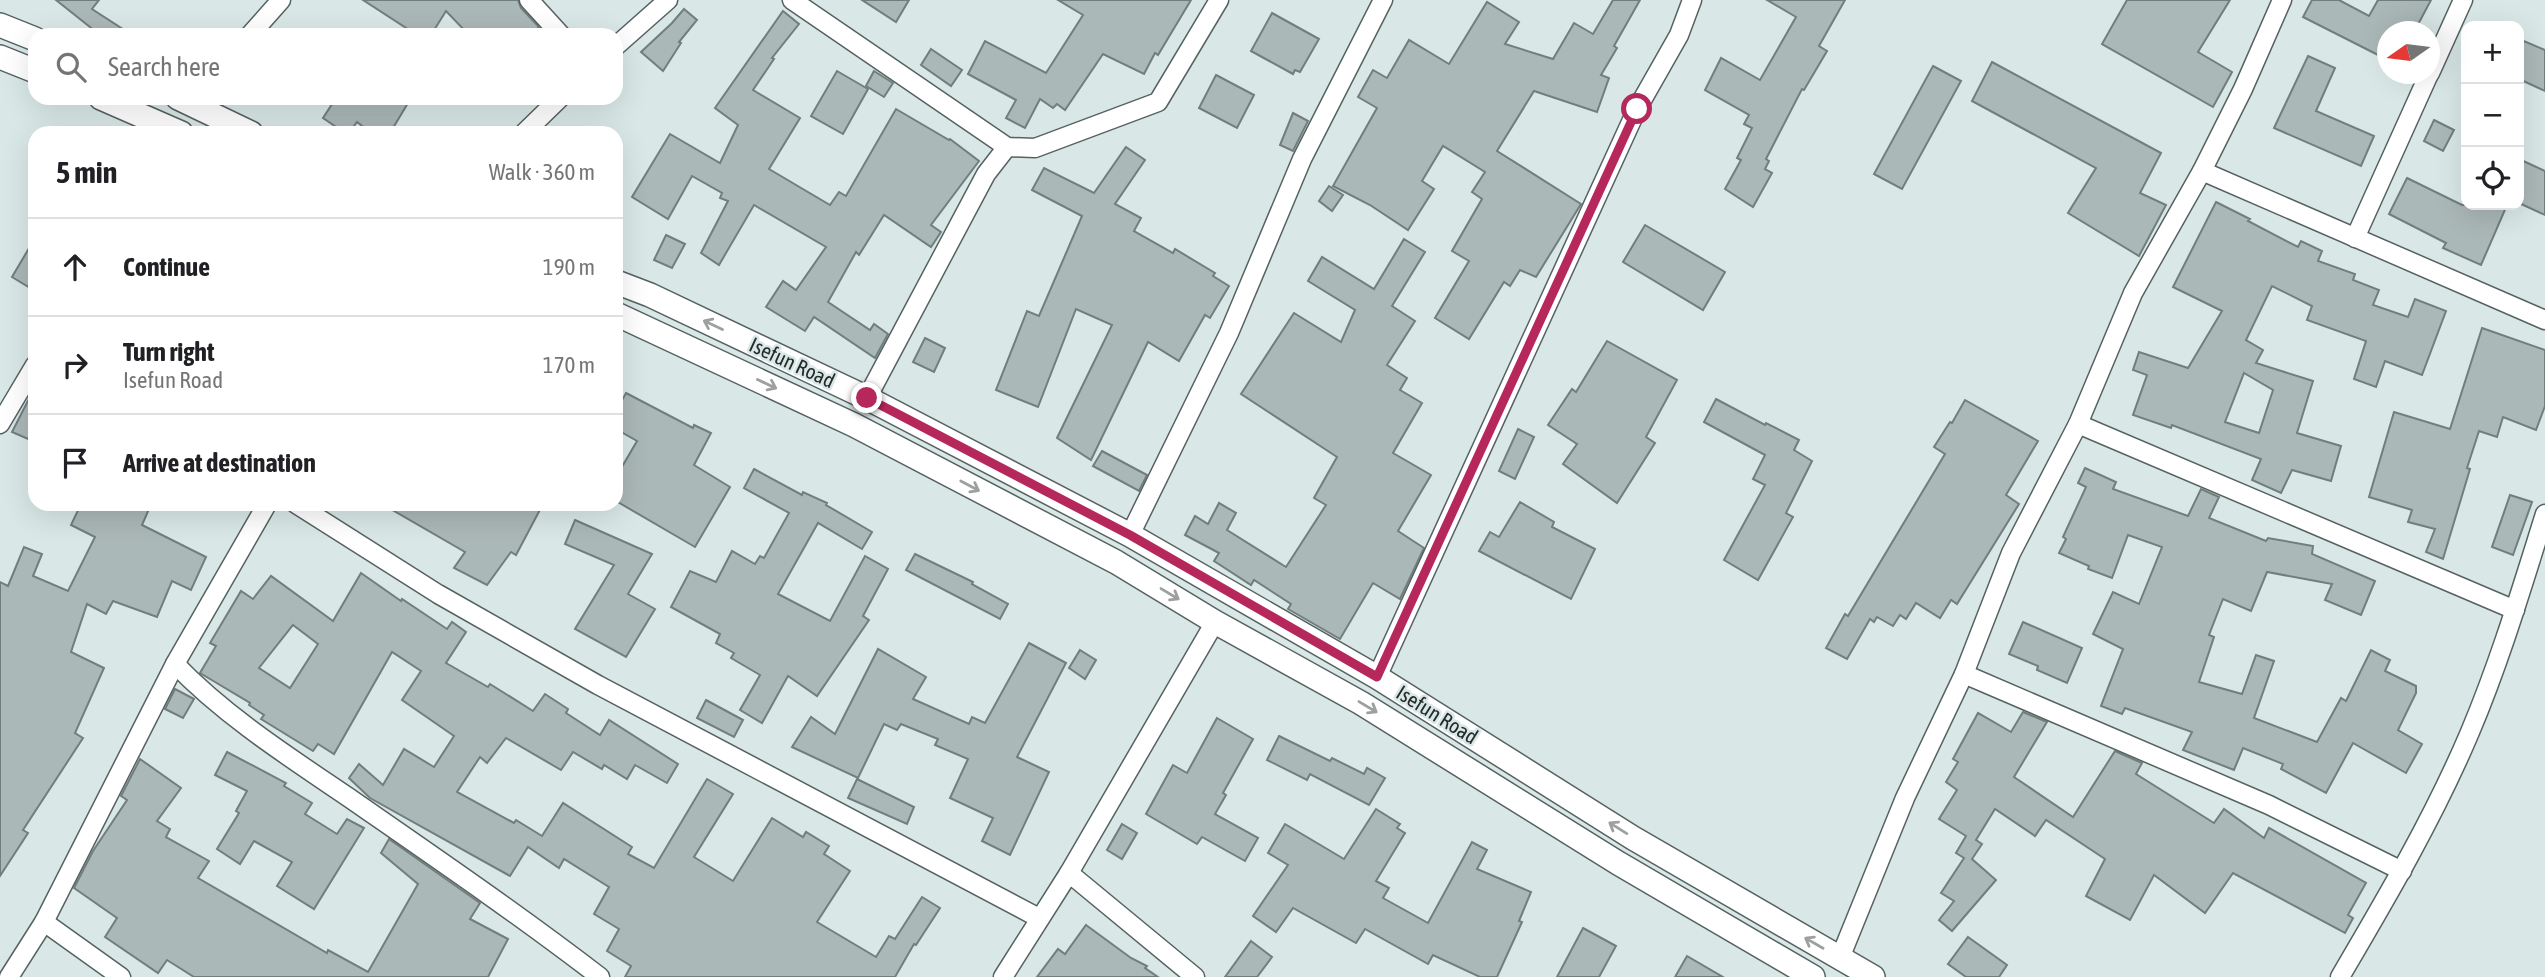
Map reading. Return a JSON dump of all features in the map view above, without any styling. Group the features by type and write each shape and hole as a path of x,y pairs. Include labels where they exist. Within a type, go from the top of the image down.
{"street":[{"path":"256,28 281,0"},
{"path":"529,0 555,28"},
{"path":"623,40 668,0"},
{"path":"792,0 1007,147 1035,148 1158,102 1219,0"},
{"path":"1130,535 1229,333 1302,159 1383,0"},
{"path":"1377,677 1637,109 1679,35 1692,0"},
{"path":"1840,958 1905,798 1964,674 2011,553 2078,424 2133,293 2202,171 2283,0"},
{"path":"2440,49 2463,0"},
{"path":"0,25 28,36"},
{"path":"0,57 28,68"},
{"path":"2355,238 2424,84"},
{"path":"116,105 162,126"},
{"path":"199,105 238,126"},
{"path":"531,126 553,105"},
{"path":"867,398 986,174 1007,147"},
{"path":"2202,171 2545,320"},
{"name":"Isefun Road","path":"623,285 867,398 1130,535 1377,677 1633,838 1873,977"},
{"name":"Isefun Road","path":"623,317 854,425 1116,562 1215,622 1361,703 1618,863 1813,977"},
{"path":"0,424 28,377"},
{"path":"2078,424 2515,610"},
{"path":"9,977 44,922 175,664 263,511"},
{"path":"307,511 438,594 598,685 1039,918"},
{"path":"2340,977 2421,838 2471,731 2515,610 2545,514"},
{"path":"1003,977 1069,873 1215,622"},
{"path":"175,664 198,688 302,765 527,920 600,977"},
{"path":"1964,674 2269,805 2402,871"},
{"path":"1069,873 1195,977"},
{"path":"44,922 121,977"}],"building":[{"path":"56,0 99,0 92,9 121,28 91,28"},
{"path":"363,0 518,0 521,8 539,27 462,28 446,11 435,28 406,28"},
{"path":"862,0 909,0 896,22"},
{"path":"1058,0 1191,0 1144,74 1103,54 1065,110 1057,104 1053,108 1040,99 1025,128 1006,118 1016,100 968,74 985,41 1046,73 1083,15"},
{"path":"1613,0 1640,0 1601,75 1609,78 1597,112 1534,91 1497,151 1581,204 1536,277 1520,270 1510,286 1504,282 1469,339 1435,318 1469,261 1452,251 1482,199 1472,192 1485,172 1443,146 1422,181 1434,189 1408,230 1370,205 1333,186 1377,108 1358,97 1373,70 1387,78 1409,40 1449,64 1487,2 1519,22 1505,44 1553,59 1574,23 1593,34"},
{"path":"1767,0 1845,0 1819,46 1827,51 1804,90 1802,89 1766,159 1769,161 1765,169 1772,173 1753,207 1725,189 1741,160 1737,158 1752,128 1744,124 1749,115 1705,90 1721,58 1760,80 1796,17"},
{"path":"2127,0 2230,0 2198,52 2232,72 2213,107 2102,44"},
{"path":"2312,0 2339,0 2369,16 2378,0 2431,0 2420,21 2377,21 2377,54 2303,17"},
{"path":"684,9 697,20 679,42 681,43 663,71 641,52"},
{"path":"783,11 799,24 772,58 774,59 753,90 800,118 769,169 830,205 839,192 846,196 896,109 950,139 979,161 931,225 941,232 931,247 884,215 859,255 856,252 828,302 870,330 874,324 888,334 875,358 814,317 805,331 766,307 783,281 796,290 826,247 754,205 719,265 701,253 728,201 720,198 722,193 692,176 668,219 632,197 670,134 720,163 738,125 715,108"},
{"path":"1272,13 1319,39 1300,72 1295,70 1293,74 1251,51"},
{"path":"2524,41 2545,50 2545,91 2524,81"},
{"path":"931,49 962,70 951,86 921,65"},
{"path":"2308,56 2335,68 2316,111 2374,136 2361,166 2274,128"},
{"path":"1992,62 2161,153 2140,193 2166,205 2139,256 2068,213 2096,168 1972,101"},
{"path":"1933,66 1961,81 1902,189 1874,174"},
{"path":"837,71 868,89 843,134 811,116"},
{"path":"874,71 893,83 884,97 866,86"},
{"path":"1216,75 1254,95 1237,128 1199,108"},
{"path":"331,105 407,105 394,126 362,126 357,122 354,126 335,126 323,118"},
{"path":"1293,113 1308,121 1293,151 1280,145"},
{"path":"2434,120 2454,130 2443,151 2424,141"},
{"path":"1126,147 1145,160 1115,204 1141,218 1134,231 1173,253 1175,249 1215,273 1213,276 1229,286 1210,318 1205,315 1179,361 1148,342 1091,460 1057,438 1112,325 1076,309 1038,407 996,390 1027,311 1039,316 1082,216 1032,190 1044,168 1094,193"},
{"path":"2524,161 2545,171 2545,215 2524,205"},
{"path":"2407,178 2461,205 2461,210 2505,210 2481,265 2443,248 2446,243 2389,214"},
{"path":"1329,186 1343,195 1332,211 1319,201"},
{"path":"2216,202 2298,247 2301,241 2322,251 2318,261 2355,274 2353,280 2379,290 2373,305 2408,317 2415,299 2446,311 2422,375 2385,361 2376,387 2354,379 2366,341 2307,320 2312,306 2272,286 2246,340 2263,350 2256,363 2313,381 2297,433 2341,446 2331,481 2292,470 2281,493 2252,480 2261,459 2172,425 2171,428 2133,415 2147,375 2133,370 2139,352 2188,368 2222,311 2173,287","holes":["2244,373 2273,390 2259,433 2225,422"]},
{"path":"1645,225 1725,272 1703,310 1623,262"},
{"path":"666,235 685,244 672,268 654,260"},
{"path":"1404,239 1425,252 1392,306 1415,321 1387,365 1407,378 1400,390 1422,403 1393,453 1431,475 1398,531 1424,548 1400,599 1373,583 1340,639 1288,609 1291,604 1254,580 1251,585 1214,561 1219,553 1185,535 1195,516 1208,524 1219,503 1236,513 1227,530 1286,567 1326,505 1314,498 1337,457 1241,394 1294,313 1341,342 1355,310 1308,281 1322,257 1374,289"},
{"path":"28,250 28,287 12,277"},
{"path":"2482,328 2545,350 2545,406 2536,430 2503,417 2497,437 2479,431 2443,559 2426,552 2435,529 2408,522 2412,510 2369,497 2394,412 2450,429"},
{"path":"925,338 945,348 934,372 913,362"},
{"path":"1607,341 1677,380 1646,437 1655,443 1617,503 1563,464 1577,444 1548,425 1572,389 1576,392"},
{"path":"626,393 693,428 694,425 711,433 694,465 730,487 695,547 623,505 623,465 637,441 623,433 623,398"},
{"path":"1716,399 1799,440 1794,450 1812,461 1786,513 1793,517 1758,580 1724,560 1765,485 1753,479 1765,455 1704,422"},
{"path":"1965,400 2038,441 2006,495 2019,504 1957,604 1951,600 1940,618 1916,603 1906,619 1900,615 1893,626 1877,617 1874,622 1870,619 1847,659 1826,648 1945,454 1934,447"},
{"path":"28,401 28,439 12,432"},
{"path":"1518,429 1534,437 1515,479 1499,471"},
{"path":"1102,451 1147,475 1139,491 1093,466"},
{"path":"2085,468 2116,482 2113,489 2188,516 2201,489 2219,497 2209,518 2266,541 2268,538 2313,546 2312,554 2375,581 2361,615 2325,600 2332,584 2267,572 2251,611 2223,599 2209,635 2214,637 2199,682 2242,694 2256,655 2274,661 2254,718 2317,742 2341,698 2346,701 2371,650 2390,660 2385,671 2416,686 2416,693 2398,730 2422,744 2406,773 2353,743 2326,793 2281,769 2283,764 2243,748 2234,770 2183,750 2192,732 2125,708 2122,714 2101,706 2123,649 2093,634 2113,592 2139,604 2162,547 2128,535 2112,578 2059,553 2066,539 2063,537 2086,487 2078,483"},
{"path":"754,469 802,495 803,492 827,503 826,505 872,532 862,549 818,523 778,594 830,621 865,556 888,569 863,616 869,620 817,696 788,676 762,723 740,710 760,675 731,658 734,653 716,643 720,634 671,607 690,571 716,582 732,551 755,564 760,556 764,558 789,513 744,488"},
{"path":"2510,495 2532,502 2513,555 2492,547"},
{"path":"1520,502 1554,522 1552,527 1595,549 1571,599 1479,551 1490,532 1499,537"},
{"path":"78,511 148,511 142,525 206,557 191,590 172,581 157,617 113,601 106,614 87,604 71,652 104,668 75,733 83,738 23,830 28,833 0,876 0,582 8,586 24,547 42,554 33,576 68,591 95,537 71,525"},
{"path":"394,511 539,511 516,555 511,552 487,585 454,568 465,552"},
{"path":"575,520 652,554 628,594 655,609 626,657 575,629 614,565 565,544"},
{"path":"915,554 973,582 972,584 1008,604 1000,619 906,570"},
{"path":"361,573 447,629 452,622 466,632 446,663 488,687 490,684 533,711 545,694 568,709 566,713 600,735 609,720 678,764 667,783 635,765 627,779 604,765 602,769 573,752 561,770 506,738 487,763 480,757 457,792 514,823 516,820 542,836 563,803 632,847 628,854 654,868 707,779 733,794 694,857 733,881 772,818 803,837 806,832 829,846 824,854 850,871 817,922 876,957 889,936 895,939 922,897 940,908 916,945 914,944 895,977 625,977 631,966 607,951 619,929 594,914 609,887 564,859 559,868 528,847 510,876 370,798 349,778 359,764 383,785 404,749 434,767 454,736 402,700 421,671 392,652 334,754 318,744 313,751 261,719 264,715 249,705 250,703 200,673 216,646 210,643 241,591 253,599 271,576 333,621","holes":["293,625 318,644 290,688 259,668"]},
{"path":"2023,622 2082,648 2067,683 2037,670 2038,666 2009,654"},
{"path":"1029,643 1066,663 1017,757 1049,772 1010,855 982,841 993,818 950,798 968,759 935,745 938,739 901,724 897,730 884,724 858,778 792,747 811,717 835,734 878,649 926,677 913,699 969,724 972,717 985,723"},
{"path":"1080,650 1096,660 1085,679 1069,668"},
{"path":"175,689 194,699 183,718 165,709"},
{"path":"706,700 743,720 734,737 697,718"},
{"path":"2023,712 2047,722 2014,777 2073,817 2115,751 2142,763 2136,774 2214,823 2224,809 2264,838 2269,828 2366,883 2348,915 2353,918 2345,933 2233,873 2205,913 2154,875 2130,920 2086,896 2105,859 2046,820 2035,836 1995,809 1976,840 1982,844 1972,859 1996,880 1952,931 1939,920 1954,901 1941,893 1964,858 1956,853 1966,836 1939,819 1957,790 1946,782 1958,762 1953,759 1978,713 2011,732"},
{"path":"1217,718 1253,739 1223,793 1226,795 1215,814 1258,838 1245,861 1202,837 1197,844 1146,814 1173,765 1187,773"},
{"path":"1279,736 1330,761 1332,758 1364,774 1367,768 1385,778 1369,805 1310,774 1307,780 1267,760"},
{"path":"227,752 286,783 284,786 312,803 305,814 337,834 347,819 364,828 314,909 277,886 292,862 254,841 240,864 217,849 239,813 236,811 247,791 215,775"},
{"path":"140,759 181,788 157,821 170,829 166,837 209,861 198,878 327,953 328,950 368,972 418,884 381,853 389,839 480,903 470,919 508,939 488,977 194,977 167,960 158,973 105,937 117,918 74,888 93,851 127,800 121,796"},
{"path":"857,779 914,807 907,824 848,798"},
{"path":"1376,809 1400,824 1397,828 1405,833 1376,881 1389,888 1383,898 1428,923 1472,842 1487,850 1477,869 1531,892 1519,921 1522,922 1497,977 1480,977 1433,955 1428,964 1365,929 1356,943 1293,908 1276,932 1253,916 1288,865 1268,853 1285,824 1344,859"},
{"path":"1122,824 1137,833 1122,859 1107,850"},
{"path":"1086,925 1131,958 1147,966 1145,968 1158,977 1037,977 1058,949 1065,954"},
{"path":"1583,928 1616,946 1599,977 1557,977"},
{"path":"1968,937 2007,965 1999,977 1966,977 1948,964"},
{"path":"1251,941 1272,957 1257,977 1225,977"},
{"path":"1687,956 1723,977 1675,977"}],"route":[{"path":"867,398 1130,535 1377,677 1637,109"}]}
